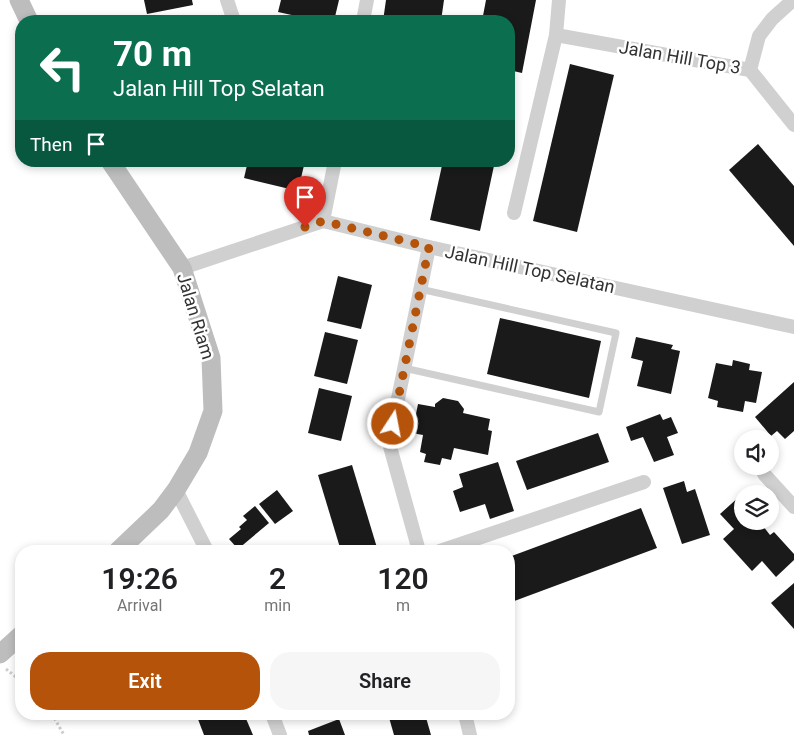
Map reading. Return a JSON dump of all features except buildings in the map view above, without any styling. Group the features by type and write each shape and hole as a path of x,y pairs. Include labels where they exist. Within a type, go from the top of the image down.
{"main road":[{"path":"19,0 25,15"},
{"name":"Jalan Riam","path":"114,167 182,268 211,358 212,411 198,453 176,490 161,510 124,545"},
{"path":"0,654 15,640"}],"street":[{"path":"227,0 232,15"},
{"path":"364,15 367,0"},
{"path":"514,213 556,35 560,0"},
{"name":"Jalan Hill Top 3","path":"556,35 750,70 759,36 772,19 793,0"},
{"path":"750,70 794,124"},
{"path":"182,268 323,221 334,167"},
{"name":"Jalan Hill Top Selatan","path":"323,221 429,247 794,327"},
{"path":"417,545 389,443 429,247"},
{"path":"765,475 794,507"},
{"path":"458,545 644,482"},
{"path":"176,490 204,545"},
{"path":"274,720 280,735"},
{"path":"466,720 470,735"}],"lane":[{"path":"404,368 599,412 616,333 420,289"}],"path":[{"path":"0,664 15,676"},
{"path":"55,720 64,735"}],"route":[{"path":"305,227 323,221 429,247 393,424"}]}
